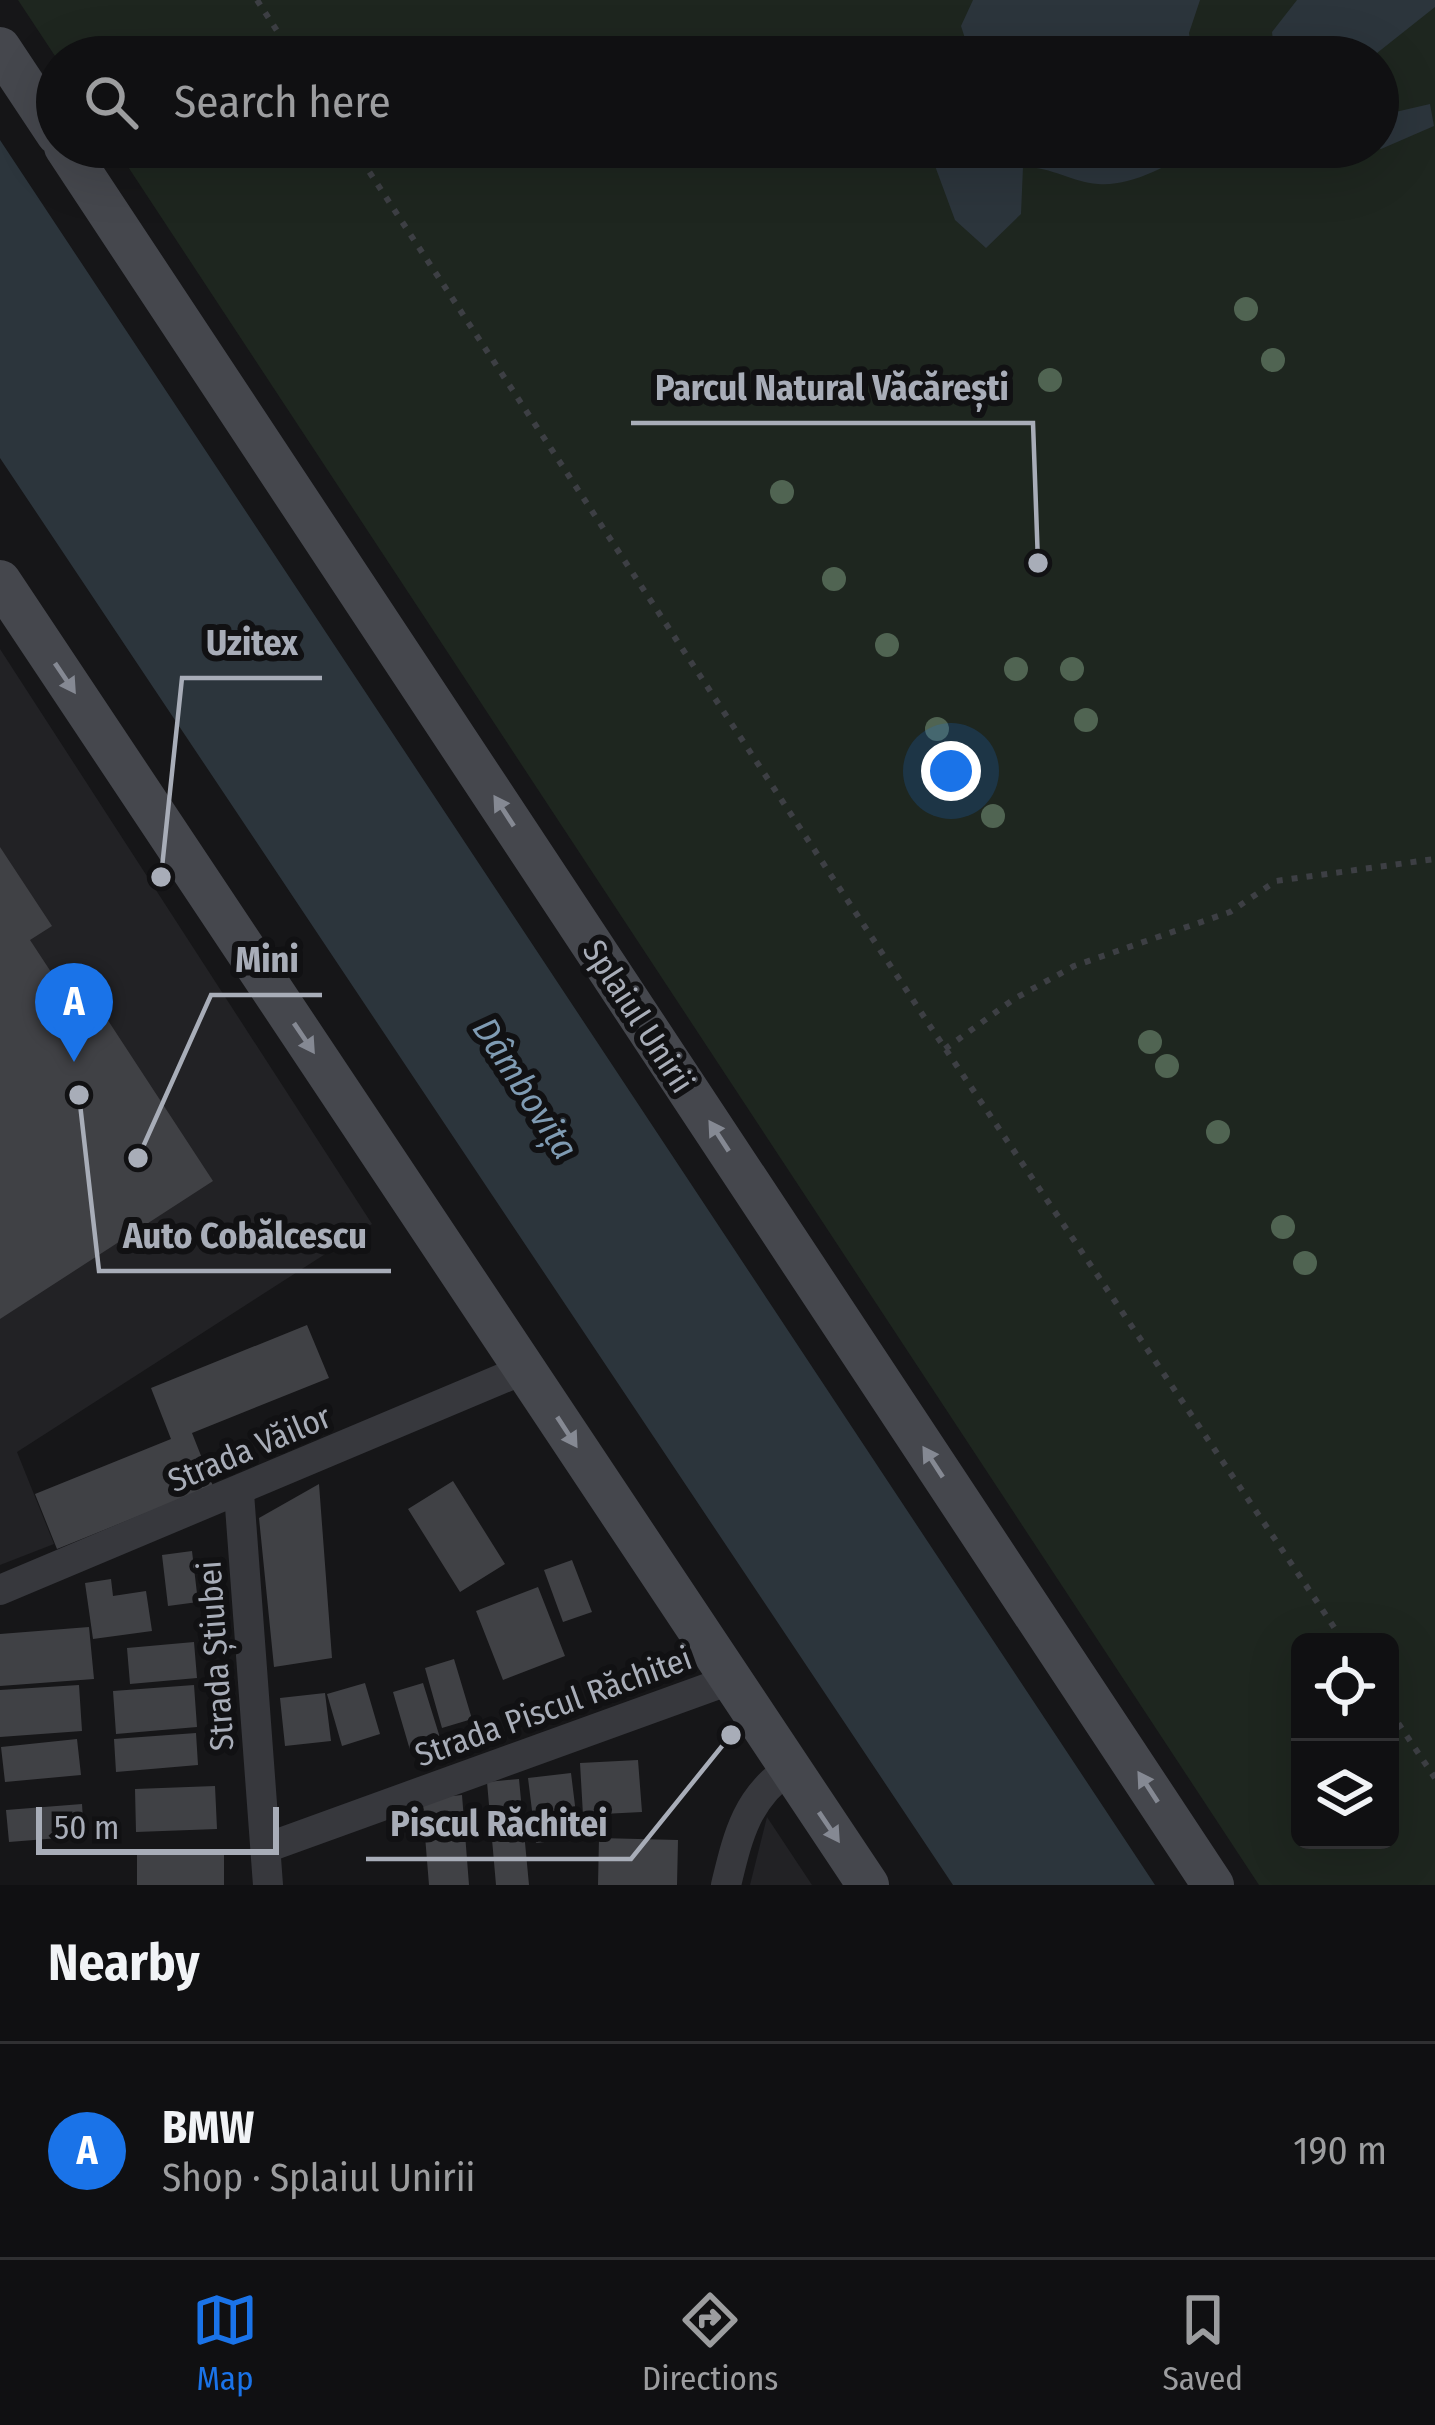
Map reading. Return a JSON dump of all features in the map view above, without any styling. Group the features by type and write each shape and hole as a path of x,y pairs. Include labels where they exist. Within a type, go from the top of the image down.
{"main road":[{"path":"0,48 36,102"},
{"name":"Splaiul Unirii","path":"79,168 1213,1885"},
{"path":"0,581 868,1885"}],"street":[{"name":"Strada Văilor","path":"0,1590 525,1369"},
{"name":"Strada Știubei","path":"239,1493 268,1885"},
{"name":"Strada Piscul Răchitei","path":"266,1848 730,1680"},
{"path":"725,1885 746,1814 758,1793 790,1768"}],"path":[{"path":"257,0 280,36"},
{"path":"367,168 945,1048 1338,1633"},
{"path":"945,1048 1013,999 1074,966 1230,912 1276,881 1435,859"},
{"path":"1399,1724 1435,1778"}],"shaded area":[{"path":"18,0 1435,0 1435,1885 1259,1885 129,168 1399,168 1399,36 42,36"},
{"path":"0,649 372,1224 17,1452 54,1544 0,1565"},
{"path":"767,1817 812,1885 750,1885"}],"water":[{"path":"973,0 1200,0 1189,36 964,36 961,26"},
{"path":"1297,0 1435,0 1435,7 1398,36 1272,36"},
{"path":"1430,104 1434,126 1399,141 1399,111"},
{"name":"Dâmbovița","path":"0,140 1155,1885 953,1885 0,458"},
{"path":"936,168 1023,168 1021,214 986,248 955,220"},
{"path":"1032,168 1160,168 1110,184 1088,183"}],"building":[{"path":"0,847 52,926 30,940 76,1010 94,999 213,1181 0,1319"},
{"path":"307,1325 329,1378 192,1433 213,1486 57,1549 35,1494 171,1439 151,1388"},
{"path":"453,1481 505,1564 460,1592 408,1509"},
{"path":"319,1484 332,1658 274,1667 259,1518"},
{"path":"192,1551 198,1602 168,1606 162,1555"},
{"path":"572,1560 592,1612 563,1622 544,1570"},
{"path":"111,1579 113,1596 146,1591 152,1631 93,1639 85,1583"},
{"path":"538,1587 565,1656 503,1680 476,1611"},
{"path":"89,1627 94,1679 0,1686 0,1634"},
{"path":"194,1642 197,1678 130,1684 127,1648"},
{"path":"454,1659 472,1719 442,1728 425,1668"},
{"path":"365,1683 380,1734 342,1746 327,1694"},
{"path":"423,1683 441,1741 410,1750 393,1692"},
{"path":"79,1685 82,1731 0,1737 0,1690"},
{"path":"194,1685 197,1727 116,1734 113,1691"},
{"path":"325,1693 331,1741 285,1746 280,1698"},
{"path":"196,1733 198,1765 116,1772 114,1739"},
{"path":"77,1739 81,1775 5,1782 1,1747"},
{"path":"638,1760 642,1812 583,1815 580,1763"},
{"path":"571,1773 579,1838 536,1843 528,1778"},
{"path":"519,1779 529,1885 496,1885 487,1782"},
{"path":"215,1786 217,1829 136,1832 135,1789"},
{"path":"462,1795 469,1885 429,1885 422,1799"},
{"path":"82,1804 84,1836 9,1842 6,1810"},
{"path":"599,1838 678,1840 677,1885 598,1885"},
{"path":"137,1855 224,1855 224,1885 137,1885"}],"place":[{"name":"Parcul Natural Văcărești","path":"1038,563"},
{"name":"Uzitex","path":"161,877"},
{"name":"BMW","path":"74,1062"},
{"name":"Auto Cobălcescu","path":"79,1095"},
{"name":"Mini","path":"138,1158"},
{"name":"Piscul Răchitei","path":"731,1735"}]}
